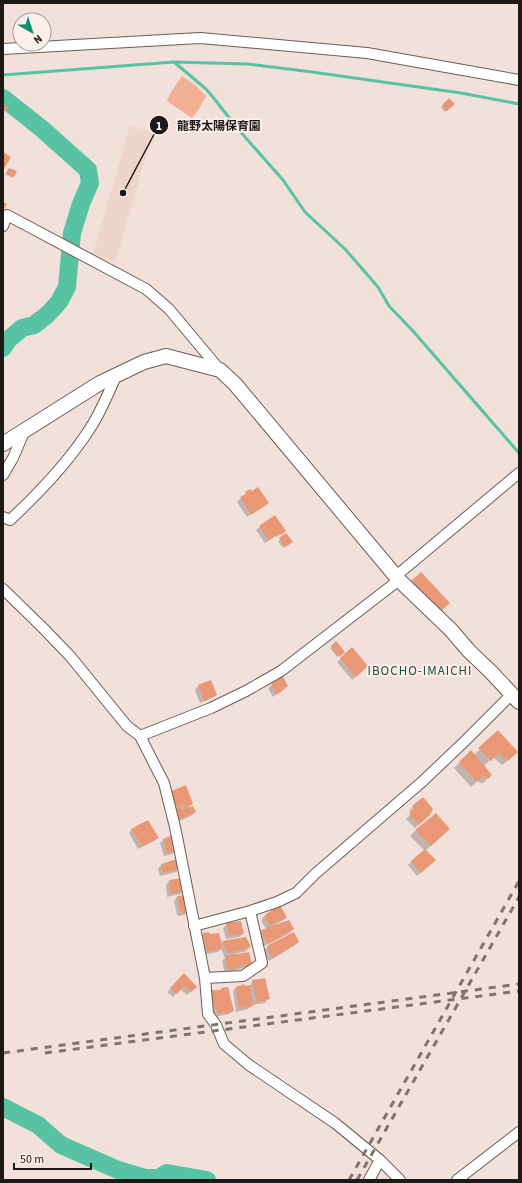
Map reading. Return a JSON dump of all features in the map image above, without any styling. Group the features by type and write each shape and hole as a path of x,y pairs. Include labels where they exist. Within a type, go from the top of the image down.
{"street":[{"path":"3,49 200,38 367,53 519,80"},
{"path":"3,226 8,216 146,289 169,309 220,370 235,384 397,578 451,630 469,651 516,698 467,739 423,781 315,874 296,893 277,902 250,911 194,926"},
{"path":"3,444 100,383 144,362 166,356 220,370"},
{"path":"3,517 10,520 38,493 67,460 89,430 116,376"},
{"path":"3,475 13,458 24,432"},
{"path":"140,736 211,708 246,691 281,671 397,578 519,473"},
{"path":"3,589 59,644 127,726 140,736 164,783 175,828 205,978 208,1014 216,1025 224,1044 249,1065 335,1123 380,1160 400,1180"},
{"path":"205,978 243,976 262,963 250,911"},
{"path":"457,1180 519,1132"},
{"path":"369,1180 380,1160"}],"shaded area":[{"path":"182,76 196,86 206,96 192,118 167,101 171,92"},
{"path":"130,126 153,132 115,263 93,253"}],"building":[{"path":"449,98 455,104 447,111 442,105"},
{"path":"3,104 8,107 5,111 3,109"},
{"path":"3,152 11,157 3,171"},
{"path":"9,168 17,171 14,177 6,173"},
{"path":"3,202 7,204 3,211"},
{"path":"258,487 269,503 251,515 240,497 246,494 245,492 250,489 252,491"},
{"path":"275,515 286,531 269,540 259,526"},
{"path":"286,533 293,542 285,547 279,538"},
{"path":"421,572 450,603 440,612 411,581"},
{"path":"336,641 345,652 339,657 331,646"},
{"path":"352,647 368,666 356,677 340,658"},
{"path":"282,675 288,686 277,695 271,684"},
{"path":"211,680 217,695 204,701 198,685"},
{"path":"498,730 518,752 508,761 499,753 491,761 478,748"},
{"path":"471,750 492,775 488,779 484,776 477,782 459,762"},
{"path":"186,785 193,804 185,808 183,804 176,807 171,791"},
{"path":"423,797 433,809 430,815 419,825 409,814 414,810 412,806"},
{"path":"193,806 196,812 178,820 175,809 181,807 182,810"},
{"path":"436,813 450,829 431,846 415,830"},
{"path":"148,820 159,838 142,846 131,829"},
{"path":"173,835 177,851 167,853 163,839"},
{"path":"425,849 436,860 421,873 411,861"},
{"path":"177,859 180,869 163,873 161,864"},
{"path":"183,878 185,891 171,894 169,880"},
{"path":"186,895 189,912 183,913 180,911 177,896"},
{"path":"280,905 287,918 270,925 265,919 266,914"},
{"path":"289,920 294,929 268,944 261,930"},
{"path":"241,921 244,934 229,936 226,923"},
{"path":"209,932 210,934 219,933 223,948 207,952 203,933"},
{"path":"294,932 299,942 273,958 269,953 268,945"},
{"path":"246,937 251,947 228,953 222,941"},
{"path":"249,952 252,964 228,970 225,956"},
{"path":"184,973 197,987 191,992 184,986 177,994 170,988"},
{"path":"265,978 270,999 257,1003 252,980"},
{"path":"244,984 245,986 250,985 253,1006 239,1008 236,987"},
{"path":"228,987 234,1011 219,1014 213,1005 211,990 221,990 221,988"}],"waterway":[{"path":"174,62 247,64 461,93 519,104"},
{"path":"3,75 174,62 206,89 238,129 283,180 305,212 345,249 378,287 389,306 413,331 519,453"},
{"path":"3,98 41,128 88,170 90,183 81,204 72,233 67,287 59,302 47,315 34,325 22,328 8,340 3,348"},
{"path":"3,1107 38,1125 61,1145 118,1170 145,1178 159,1178 167,1173 207,1180"}],"railway":[{"path":"349,1180 519,881"},
{"path":"357,1180 519,897"},
{"path":"3,1053 519,984"},
{"path":"45,1053 519,991"}],"place":[{"name":"龍野太陽保育園","path":"123,193"}],"district":[{"name":"IBOCHO-IMAICHI","path":"420,671"}]}
